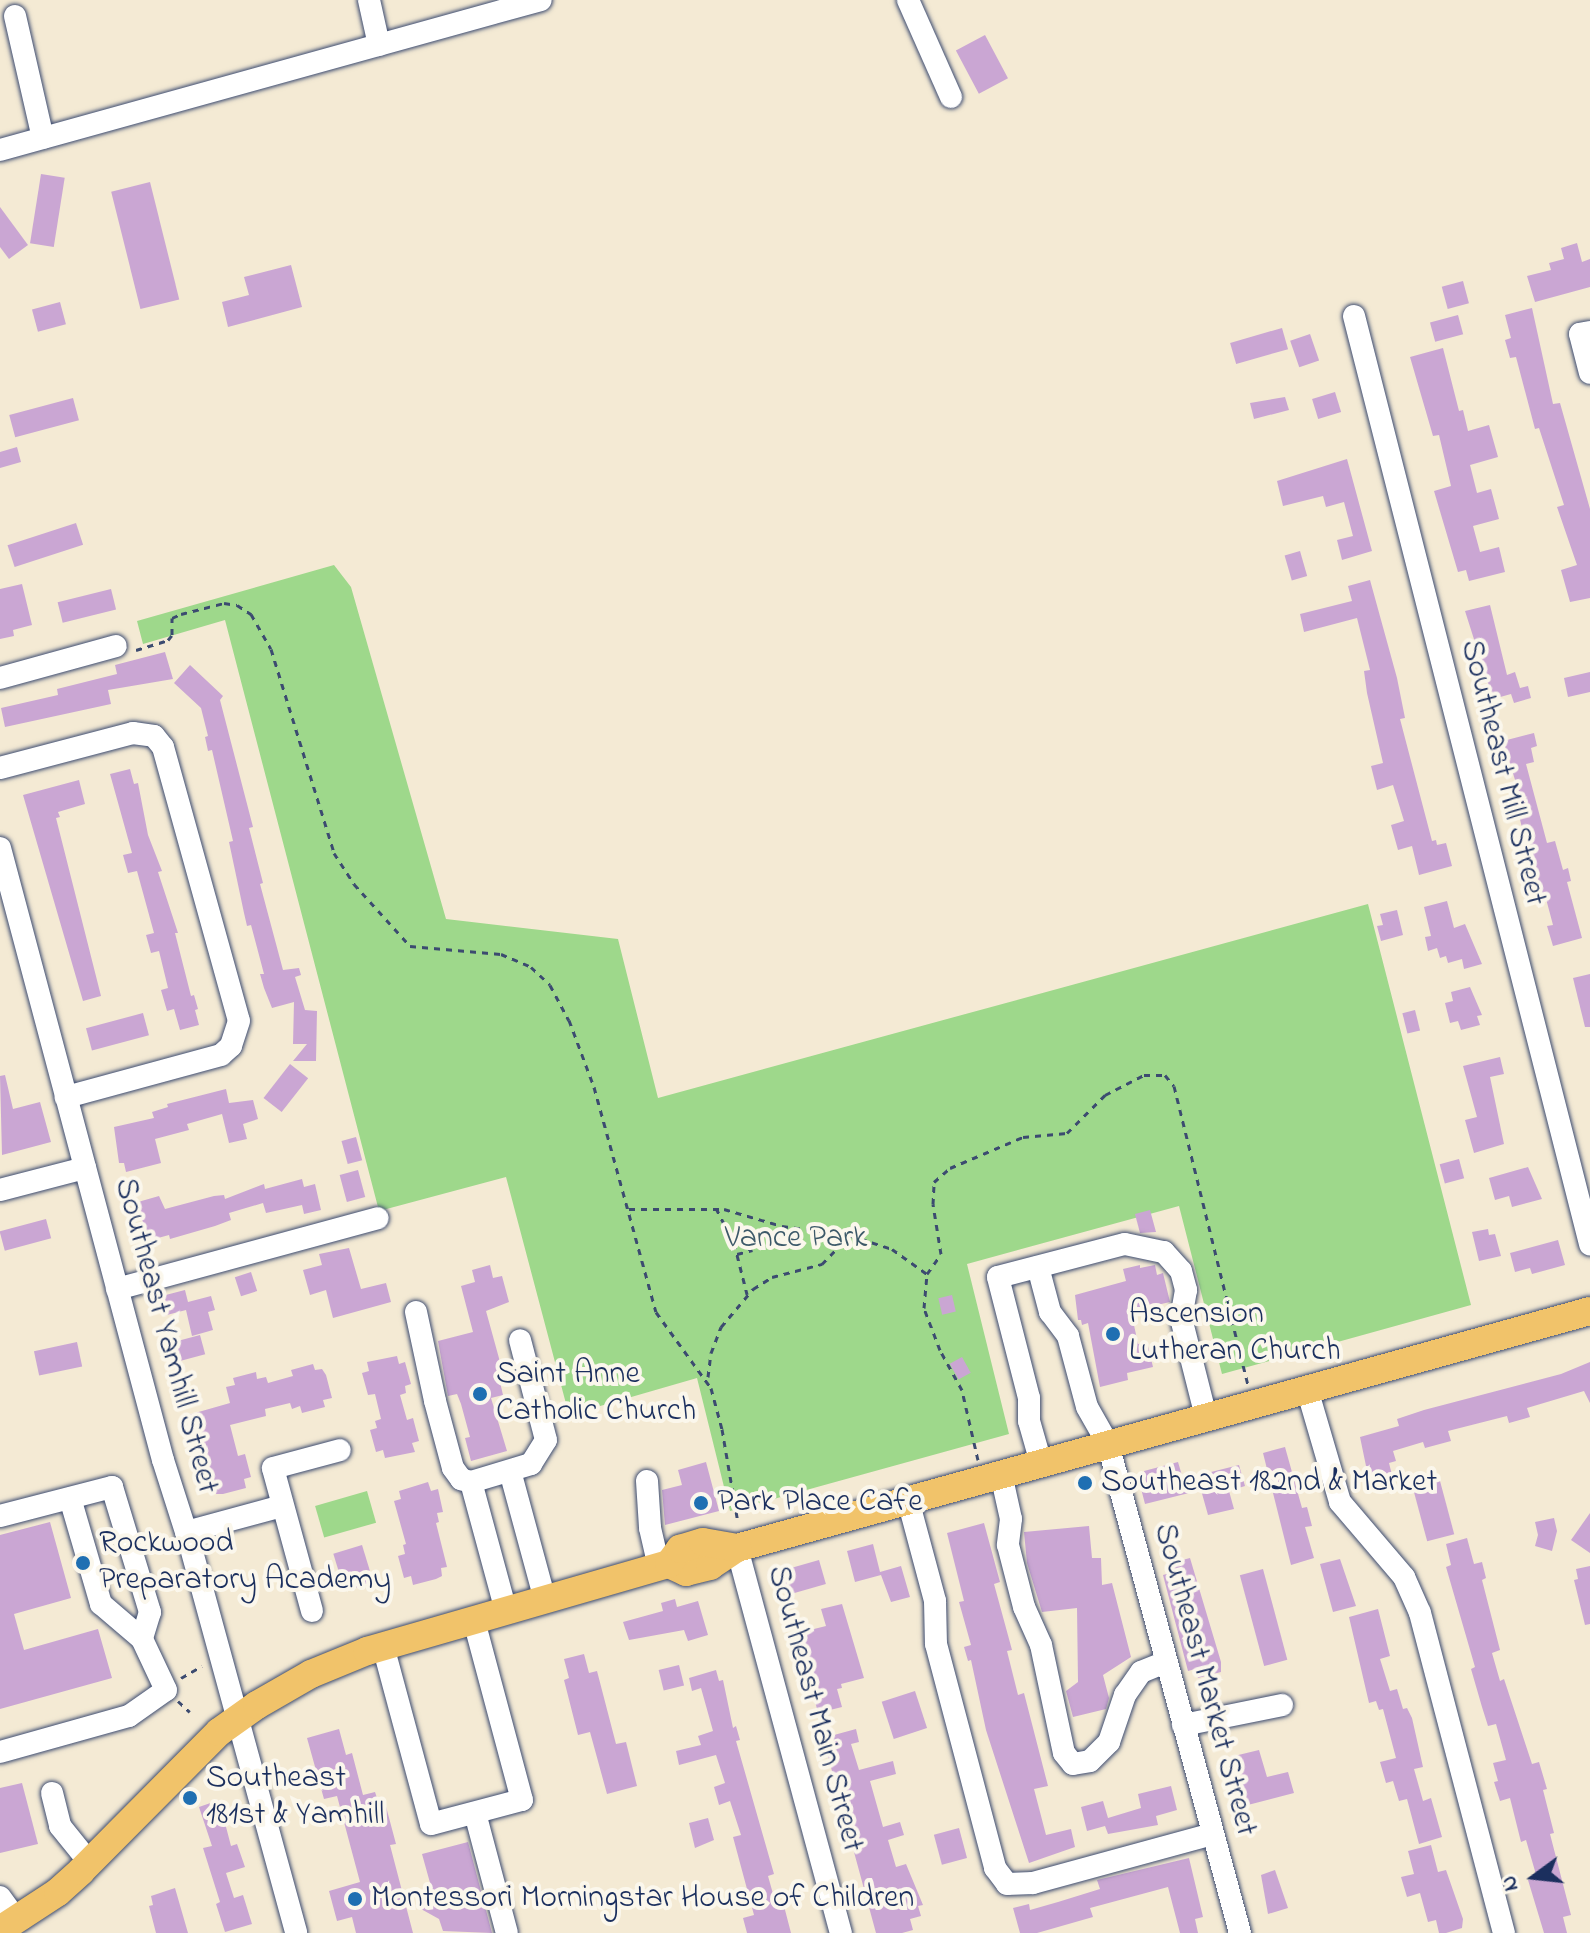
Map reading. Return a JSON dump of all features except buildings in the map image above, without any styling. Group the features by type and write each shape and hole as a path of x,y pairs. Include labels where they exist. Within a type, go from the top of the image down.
{"main road":[{"path":"6,1916 58,1892 90,1863 178,1770 237,1719 311,1674 383,1646 664,1566 680,1549 703,1542 740,1547 1590,1311"}],"street":[{"path":"369,0 379,45"},
{"path":"0,150 541,0"},
{"path":"908,0 951,97"},
{"path":"15,16 43,138"},
{"name":"Southeast Mill Street","path":"1354,316 1590,1244"},
{"path":"1585,333 1590,373"},
{"path":"0,678 116,646"},
{"path":"0,768 133,733 154,736 163,747 239,1021 231,1046 221,1055 66,1097"},
{"name":"Southeast Yamhill Street","path":"0,848 163,1460 186,1532 296,1933"},
{"path":"0,1190 85,1168"},
{"path":"117,1289 378,1218"},
{"path":"1041,1463 1029,1421 1029,1398 998,1277 1125,1244 1164,1252 1181,1271 1186,1290 1181,1318 1206,1417"},
{"name":"Southeast Market Street","path":"1038,1267 1050,1312 1068,1336 1087,1407 1108,1444 1240,1933"},
{"path":"416,1312 453,1468 461,1479 471,1482 531,1464 546,1440 520,1340"},
{"path":"1307,1389 1340,1502 1404,1577 1420,1613 1504,1933"},
{"path":"312,1611 273,1468 340,1450"},
{"path":"510,1471 545,1600"},
{"path":"992,1476 1011,1519 1008,1545 1024,1607 1041,1645 1064,1753 1073,1764 1090,1761 1109,1742 1125,1695 1141,1672 1166,1662"},
{"path":"647,1481 650,1528 664,1566"},
{"path":"471,1482 506,1611"},
{"path":"0,1516 112,1487 150,1612 142,1639"},
{"path":"0,1752 129,1716 166,1690 142,1639 101,1604 70,1498"},
{"path":"908,1500 935,1601 936,1644 995,1868 1007,1884 1033,1883 1212,1834"},
{"path":"186,1532 282,1506"},
{"name":"Southeast Main Street","path":"740,1547 841,1933"},
{"path":"383,1646 431,1824 475,1813 522,1800 474,1621"},
{"path":"1183,1725 1282,1705"},
{"path":"52,1793 60,1826 90,1863"},
{"path":"475,1813 507,1933"}],"path":[{"path":"116,646 126,653 164,642 172,635 172,618 217,604 232,604 251,614 271,649 340,865 410,946 501,954 531,967 550,985 586,1065 656,1312 707,1381 721,1421 740,1547"},
{"path":"992,1476 962,1390 925,1314 927,1274 941,1254 932,1195 934,1182 943,1172 1023,1137 1067,1133 1105,1095 1126,1081 1153,1073 1165,1075 1175,1092 1253,1404"},
{"path":"629,1209 716,1208 741,1212 782,1226 849,1235 892,1249 927,1274"},
{"path":"716,1208 737,1254 747,1294"},
{"path":"707,1381 717,1335 747,1294 772,1277 827,1261 849,1235"},
{"path":"737,1254 753,1250"},
{"path":"166,1690 192,1669 202,1666"}],"green space":[{"name":"Vance Park","path":"334,565 351,587 446,919 618,939 658,1098 1368,904 1471,1305 1222,1374 1179,1206 967,1264 1009,1434 730,1511 697,1378 569,1415 506,1177 379,1211 225,620 143,644 137,621"},
{"path":"367,1491 376,1523 324,1538 315,1506"}],"place":[{"name":"Ascension Lutheran Church","path":"1113,1334"},
{"name":"Saint Anne Catholic Church","path":"480,1394"},
{"name":"Southeast 182nd & Market","path":"1085,1483"},
{"name":"Park Place Cafe","path":"701,1503"},
{"name":"Rockwood Preparatory Academy","path":"83,1563"},
{"name":"Southeast 181st & Yamhill","path":"190,1798"},
{"name":"Montessori Morningstar House of Children","path":"355,1899"}]}
